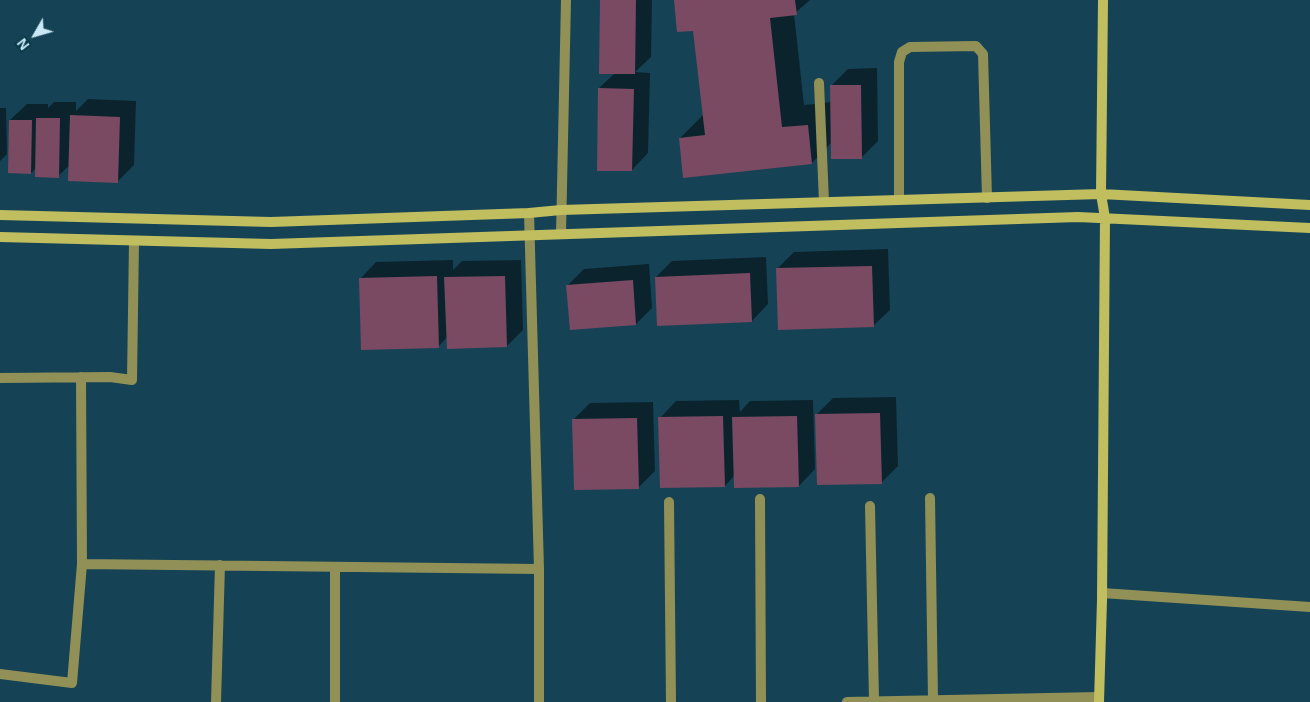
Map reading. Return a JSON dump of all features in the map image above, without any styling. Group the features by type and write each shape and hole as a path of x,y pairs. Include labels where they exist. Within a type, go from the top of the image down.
{"street":[{"path":"561,234 566,0"},
{"path":"847,702 874,700 1099,700 1106,218 1101,194 1103,0"},
{"path":"899,200 899,62 902,52 910,47 976,46 983,54 987,198"},
{"path":"819,83 824,202"},
{"path":"0,215 271,222 530,214 561,210 1101,194 1310,205"},
{"path":"530,214 529,235 539,569 539,702"},
{"path":"0,238 271,244 1078,217 1310,228"},
{"path":"0,378 110,377 132,380 134,241"},
{"path":"0,674 72,683 82,564 81,377"},
{"path":"930,498 933,700"},
{"path":"760,499 761,702"},
{"path":"669,502 671,702"},
{"path":"870,506 874,700"},
{"path":"82,564 539,569"},
{"path":"216,702 220,565"},
{"path":"334,702 335,567"},
{"path":"1102,593 1310,607"}],"building":[{"path":"600,0 636,0 635,74 599,74"},
{"path":"674,0 795,0 797,15 770,18 782,127 808,125 812,164 683,178 679,138 705,135 693,31 677,32"},
{"path":"830,85 861,85 862,159 831,159"},
{"path":"598,88 634,89 632,171 597,171"},
{"path":"70,115 120,117 118,183 68,181"},
{"path":"36,118 60,118 59,178 35,177"},
{"path":"9,120 32,120 31,174 8,173"},
{"path":"872,266 874,327 778,330 776,268"},
{"path":"750,273 752,322 657,326 655,277"},
{"path":"437,276 439,348 361,350 359,278"},
{"path":"505,276 507,347 447,349 444,277"},
{"path":"633,280 636,325 570,330 566,285"},
{"path":"880,413 882,484 817,485 815,414"},
{"path":"723,416 725,487 660,488 658,417"},
{"path":"797,416 799,487 734,488 732,417"},
{"path":"637,418 639,489 574,490 572,419"}]}
